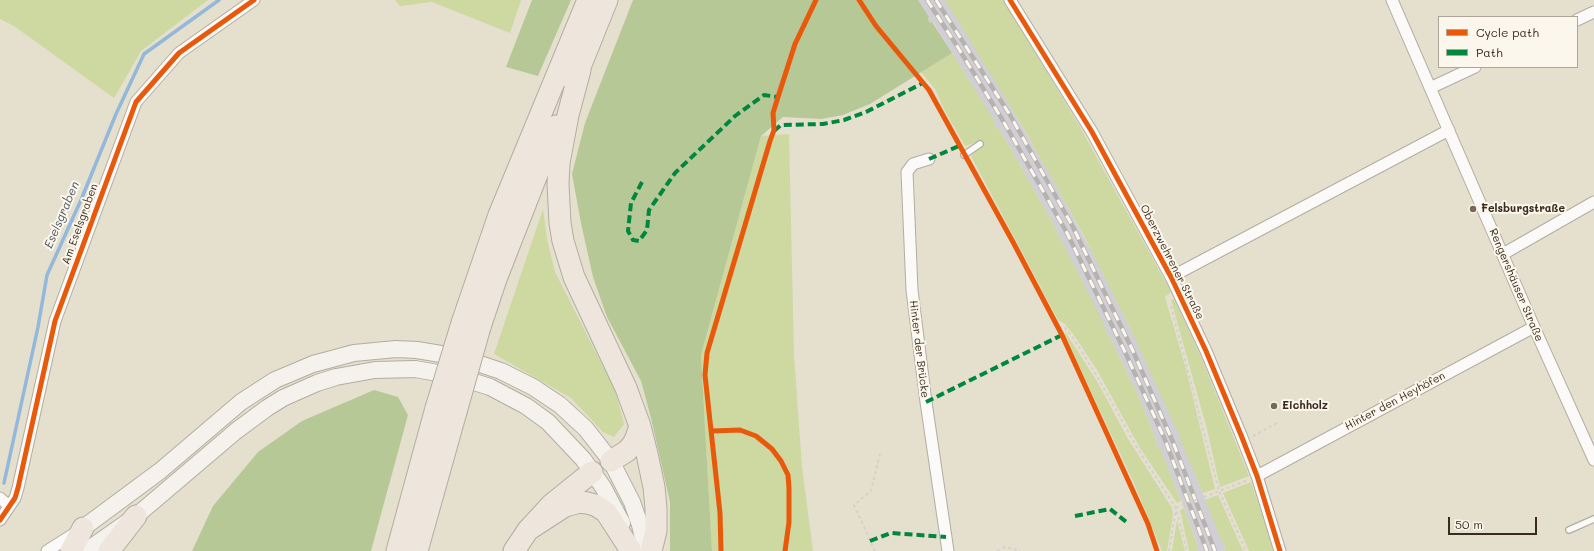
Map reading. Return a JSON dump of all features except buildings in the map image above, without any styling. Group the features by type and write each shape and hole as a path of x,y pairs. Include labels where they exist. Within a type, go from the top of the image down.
{"highway":[{"path":"397,551 446,410 471,325 499,215 588,0"},
{"path":"471,325 496,279 607,0"},
{"path":"580,70 568,115 559,163 558,184 560,223 574,277 626,388 640,426 649,460 656,508 656,531 651,551"},
{"path":"417,551 446,410"},
{"path":"611,461 627,451 633,444 640,426"},
{"path":"514,551 528,530 552,505 592,472"},
{"path":"528,530 565,506 572,503 588,503 595,505 606,512 636,550"},
{"path":"109,551 136,516"},
{"path":"71,551 83,528"}],"main road":[{"path":"83,528 160,471 241,402 258,390 294,371 313,364 340,356 375,350 396,349 438,352 481,363 513,376 560,405 586,430 611,461 632,502 640,525 636,550"},
{"path":"86,551 136,516 241,427 278,402 316,383 336,377 375,370 409,369 435,372 473,381 506,394 548,422 573,448 592,472 616,510 636,550"},
{"path":"592,472 611,461"}],"street":[{"name":"Am Eselsgraben","path":"0,520 15,498 18,488 55,321 136,102 179,53 254,0"},
{"name":"Oberzwehrener Straße","path":"1011,0 1092,132 1178,291 1244,441 1257,476 1280,551"},
{"name":"Rengershäuser Straße","path":"1392,0 1534,327 1594,460"},
{"path":"1578,20 1594,12"},
{"path":"1430,88 1473,68"},
{"path":"1171,277 1449,130"},
{"name":"Hinter der Brücke","path":"929,159 913,164 907,172 912,290 926,402 948,551"},
{"path":"1503,254 1594,202"},
{"name":"Hinter den Heyhöfen","path":"1257,476 1534,327"},
{"path":"0,498 9,506"},
{"path":"47,551 83,528"}],"lane":[{"path":"964,155 980,144"},
{"path":"1569,530 1594,519"}],"path":[{"path":"1178,291 1169,298 1219,491 1246,551"},
{"path":"1059,331 1065,328 1072,336 1097,376 1139,451 1176,508 1187,551"},
{"path":"1244,441 1276,423"},
{"path":"875,551 854,505 871,491 880,454"},
{"path":"1176,508 1246,480"},
{"path":"1169,551 1176,508"},
{"path":"997,551 1005,547 1020,551"}],"shaded area":[{"path":"918,0 945,0 977,49 1052,178 1107,280 1178,432 1180,432 1180,437 1222,541 1224,541 1226,546 1224,547 1225,551 1197,551 1199,548 1183,505 1159,447 1157,447 1155,442 1157,441 1136,391 1108,333 1106,334 1060,237 1058,237 1056,233 1058,232 999,128 997,129 994,124 995,123 933,22 930,23 929,17"}],"green space":[{"path":"0,0 208,0 141,51 114,98 14,26 0,19"},
{"path":"395,0 521,0 510,33 432,2 400,6"},
{"path":"532,0 571,0 538,76 506,67"},
{"path":"633,0 918,0 929,17 928,19 930,23 932,22 952,53 870,104 843,115 821,119 783,117 761,136 701,355 712,551 670,551 670,502 651,418 641,381 607,317 593,277 572,174 585,123"},
{"path":"945,0 1003,0 1080,127 1171,292 1165,297 1186,369 1215,489 1203,493 1179,437 1181,436 1180,432 1178,433 1130,328 1083,234 1023,127"},
{"path":"952,53 996,123 994,124 997,129 999,128 1058,232 1056,233 1058,237 1060,237 1106,328 1104,329 1106,333 1108,333 1136,391 1157,441 1155,442 1157,447 1159,446 1181,501 1177,503 1140,448 1097,370 1074,335 1064,323 1058,320 971,156 981,147 978,142 965,146 944,109 935,89 921,72"},
{"path":"789,134 794,356 802,467 813,551 712,551 701,355 761,136"},
{"path":"543,209 547,239 555,272 615,390 624,424 614,437 603,432 571,398 494,354"},
{"path":"1174,299 1201,357 1249,476 1220,487 1207,429 1171,300"},
{"path":"1066,333 1098,383 1128,439 1172,508 1173,515 1167,551 1162,551 1133,481 1064,334"},
{"path":"374,390 398,397 408,415 371,551 192,551 213,506 258,452 302,421"},
{"path":"1251,482 1274,551 1249,551 1223,493"},
{"path":"1218,495 1243,551 1225,551 1224,541 1222,542 1205,500"},
{"path":"1184,508 1199,549 1197,549 1197,551 1189,551 1180,510"},
{"path":"1177,520 1185,551 1172,551"}],"waterway":[{"name":"Eselsgraben","path":"4,483 38,327 47,275 81,200 116,114 144,54 219,0"}],"railway":[{"path":"927,0 1002,119 1067,233 1126,354 1165,440 1207,551"},
{"path":"936,0 1010,115 1073,227 1133,351 1173,442 1215,551"}],"marked path":[{"path":"774,131 781,125 823,124 844,120 866,112 923,83"},
{"path":"642,182 631,203 628,231 633,240 639,241 647,230 649,210 675,173 735,116 764,95 778,97"},
{"path":"929,159 959,146"},
{"path":"926,402 1062,335"},
{"path":"1075,516 1110,509 1129,524"},
{"path":"870,541 891,533 946,537"}],"cycle path":[{"path":"0,520 15,498 18,488 55,321 136,102 179,53 254,0"},
{"path":"721,551 720,513 705,375 707,353 774,130 773,113 795,44 816,0"},
{"path":"859,0 876,26 929,90 1013,242 1062,335 1148,524 1157,551"},
{"path":"1010,0 1092,132 1171,277 1206,351 1241,435 1257,476 1280,551"},
{"path":"712,431 740,430 756,436 772,449 781,461 788,475 789,488 789,522 785,551"}],"place":[{"name":"Felsburgstraße","path":"1473,209"},
{"name":"Eichholz","path":"1274,406"}]}
